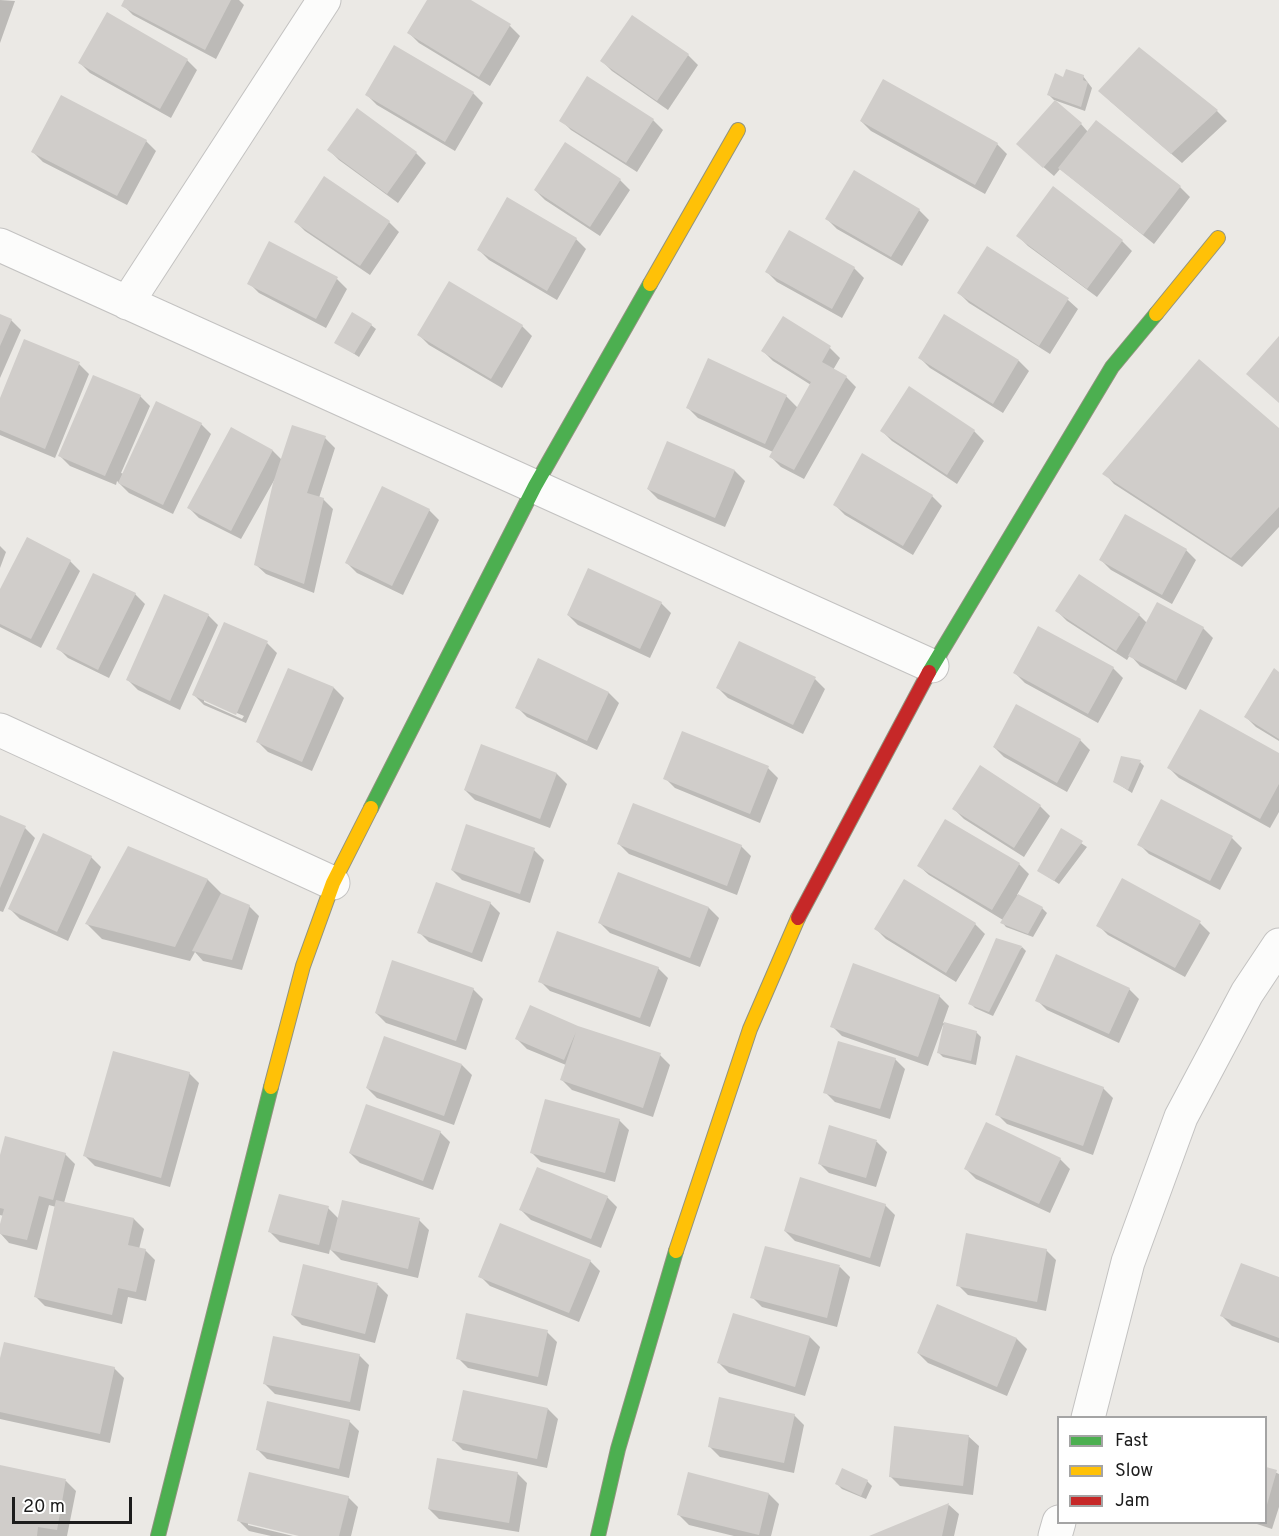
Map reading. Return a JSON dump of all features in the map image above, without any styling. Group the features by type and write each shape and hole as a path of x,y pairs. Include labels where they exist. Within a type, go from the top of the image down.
{"street":[{"path":"127,303 324,0"},
{"path":"158,1536 279,1055 303,966 333,883 535,486 738,130"},
{"path":"598,1536 618,1449 664,1288 750,1029 795,923 932,666 1112,367 1218,238"},
{"path":"0,245 932,666"},
{"path":"0,730 333,883"},
{"path":"1089,1416 1128,1262 1180,1117 1247,993 1279,945"}],"building":[{"path":"124,0 231,0 205,50 121,6"},
{"path":"427,0 471,0 511,24 479,77 407,33"},
{"path":"107,12 188,59 160,109 78,63"},
{"path":"632,15 689,54 657,101 600,61"},
{"path":"394,45 474,92 445,142 365,95"},
{"path":"1139,47 1218,110 1171,154 1098,91"},
{"path":"1066,69 1084,75 1083,80 1088,82 1081,107 1047,95 1055,73 1063,77"},
{"path":"587,76 654,119 626,163 559,121"},
{"path":"883,79 998,143 975,185 860,121"},
{"path":"61,95 147,140 117,196 31,152"},
{"path":"1055,100 1082,123 1043,168 1016,144"},
{"path":"357,108 417,152 387,194 327,150"},
{"path":"1096,120 1181,186 1143,235 1058,168"},
{"path":"565,142 621,179 590,227 534,190"},
{"path":"854,170 920,209 891,257 825,219"},
{"path":"324,176 390,221 360,266 294,222"},
{"path":"1053,186 1123,240 1087,289 1016,236"},
{"path":"507,197 577,238 547,291 477,250"},
{"path":"789,230 855,267 832,309 765,272"},
{"path":"269,241 338,277 316,319 247,284"},
{"path":"987,246 1069,298 1039,346 957,293"},
{"path":"449,281 523,325 491,379 417,335"},
{"path":"352,312 372,324 354,354 334,343"},
{"path":"0,314 12,319 0,346"},
{"path":"944,314 1019,360 993,404 918,358"},
{"path":"783,316 831,346 822,362 847,376 794,470 769,457 811,382 761,351"},
{"path":"1279,336 1279,403 1246,374"},
{"path":"24,339 80,362 45,449 0,430 0,398"},
{"path":"708,358 787,395 765,444 686,408"},
{"path":"1199,359 1279,428 1279,507 1231,558 1102,474"},
{"path":"93,375 141,395 105,476 58,456"},
{"path":"909,386 975,430 947,475 880,431"},
{"path":"156,401 202,423 163,505 118,483"},
{"path":"292,425 326,436 307,493 324,498 304,584 254,565 273,483"},
{"path":"231,427 273,450 231,531 187,508"},
{"path":"667,441 735,470 715,518 647,489"},
{"path":"862,453 933,495 903,546 833,505"},
{"path":"382,486 430,509 392,586 345,563"},
{"path":"1125,514 1187,549 1162,595 1099,560"},
{"path":"27,537 71,560 31,639 0,624 0,589"},
{"path":"588,568 662,602 640,649 567,615"},
{"path":"93,573 136,593 98,670 56,649"},
{"path":"1079,574 1140,614 1116,651 1055,611"},
{"path":"164,594 209,614 170,701 126,680"},
{"path":"1157,602 1204,627 1176,681 1128,656"},
{"path":"224,622 268,641 236,715 192,695"},
{"path":"1038,626 1114,667 1088,714 1013,673"},
{"path":"739,641 816,677 793,725 716,688"},
{"path":"538,658 609,692 587,741 515,708"},
{"path":"288,668 334,687 302,762 256,742"},
{"path":"1274,668 1279,672 1279,739 1244,717"},
{"path":"1016,704 1081,739 1057,783 993,747"},
{"path":"1200,709 1279,753 1279,784 1260,819 1167,768"},
{"path":"682,731 769,766 750,814 663,779"},
{"path":"481,744 557,773 540,819 464,790"},
{"path":"1121,756 1141,760 1128,790 1113,782"},
{"path":"980,765 1041,805 1014,848 952,809"},
{"path":"1161,799 1233,836 1210,881 1137,845"},
{"path":"633,803 742,845 727,886 617,844"},
{"path":"0,815 26,826 0,888"},
{"path":"945,819 1020,863 992,910 917,866"},
{"path":"466,824 535,848 520,894 451,870"},
{"path":"1061,828 1083,841 1054,881 1037,871"},
{"path":"43,833 92,856 57,932 8,909"},
{"path":"128,846 208,879 175,947 85,924"},
{"path":"618,872 709,907 690,958 598,923"},
{"path":"1122,878 1201,921 1175,968 1096,926"},
{"path":"904,879 976,923 946,973 874,929"},
{"path":"436,882 491,902 472,953 417,933"},
{"path":"221,893 250,905 232,960 192,951"},
{"path":"1018,894 1043,907 1028,934 1000,923"},
{"path":"557,931 659,967 640,1018 538,982"},
{"path":"996,938 1022,946 989,1012 968,1004"},
{"path":"1056,954 1130,988 1109,1034 1035,1001"},
{"path":"392,960 474,988 456,1041 375,1013"},
{"path":"853,963 940,995 918,1057 830,1027"},
{"path":"530,1005 578,1026 661,1053 643,1108 560,1080 576,1032 564,1060 515,1039"},
{"path":"944,1022 977,1031 971,1061 937,1053"},
{"path":"384,1036 462,1064 444,1116 366,1088"},
{"path":"838,1041 896,1058 880,1109 823,1093"},
{"path":"113,1051 190,1072 161,1178 83,1156"},
{"path":"1016,1055 1104,1087 1083,1146 995,1115"},
{"path":"545,1099 620,1119 605,1173 530,1153"},
{"path":"366,1104 441,1131 423,1181 349,1153"},
{"path":"986,1122 1061,1158 1039,1204 964,1169"},
{"path":"829,1125 877,1140 866,1178 818,1164"},
{"path":"5,1136 66,1153 53,1200 39,1196 27,1240 0,1234 4,1209 0,1208 0,1155"},
{"path":"537,1167 608,1196 591,1239 519,1210"},
{"path":"800,1177 886,1204 870,1258 784,1231"},
{"path":"279,1194 329,1206 319,1245 268,1232"},
{"path":"56,1200 134,1218 128,1245 146,1249 136,1292 118,1288 112,1315 34,1297"},
{"path":"342,1200 420,1218 408,1269 330,1250"},
{"path":"500,1223 591,1260 569,1313 478,1277"},
{"path":"966,1233 1047,1249 1037,1302 956,1286"},
{"path":"765,1246 840,1265 827,1318 750,1298"},
{"path":"1241,1263 1279,1277 1279,1338 1220,1316"},
{"path":"303,1264 378,1283 365,1334 291,1315"},
{"path":"937,1304 1017,1338 997,1387 917,1353"},
{"path":"466,1313 548,1330 538,1377 456,1359"},
{"path":"733,1313 810,1336 795,1387 717,1363"},
{"path":"273,1336 360,1354 350,1402 263,1384"},
{"path":"4,1342 115,1367 100,1434 0,1412 0,1358"},
{"path":"463,1390 548,1408 537,1459 452,1441"},
{"path":"719,1397 795,1414 784,1463 708,1447"},
{"path":"267,1401 350,1420 339,1469 256,1450"},
{"path":"894,1426 969,1435 963,1486 889,1477"},
{"path":"437,1458 518,1472 509,1523 428,1509"},
{"path":"0,1465 66,1479 57,1530 38,1527 37,1536 0,1536"},
{"path":"1267,1467 1277,1470 1267,1505"},
{"path":"842,1468 868,1480 861,1496 835,1484"},
{"path":"249,1472 349,1496 339,1536 299,1536 237,1521"},
{"path":"688,1472 769,1493 759,1535 677,1515"},
{"path":"949,1503 942,1536 869,1536"}],"traffic: fast":[{"path":"371,808 535,486 650,284"},
{"path":"929,672 1112,367 1156,314"},
{"path":"158,1536 271,1087"},
{"path":"598,1536 618,1449 676,1251"}],"traffic: slow":[{"path":"650,284 738,130"},
{"path":"1156,314 1218,238"},
{"path":"271,1087 303,966 333,883 371,808"},
{"path":"676,1251 750,1029 798,918"}],"traffic: jam":[{"path":"798,918 929,672"}]}
